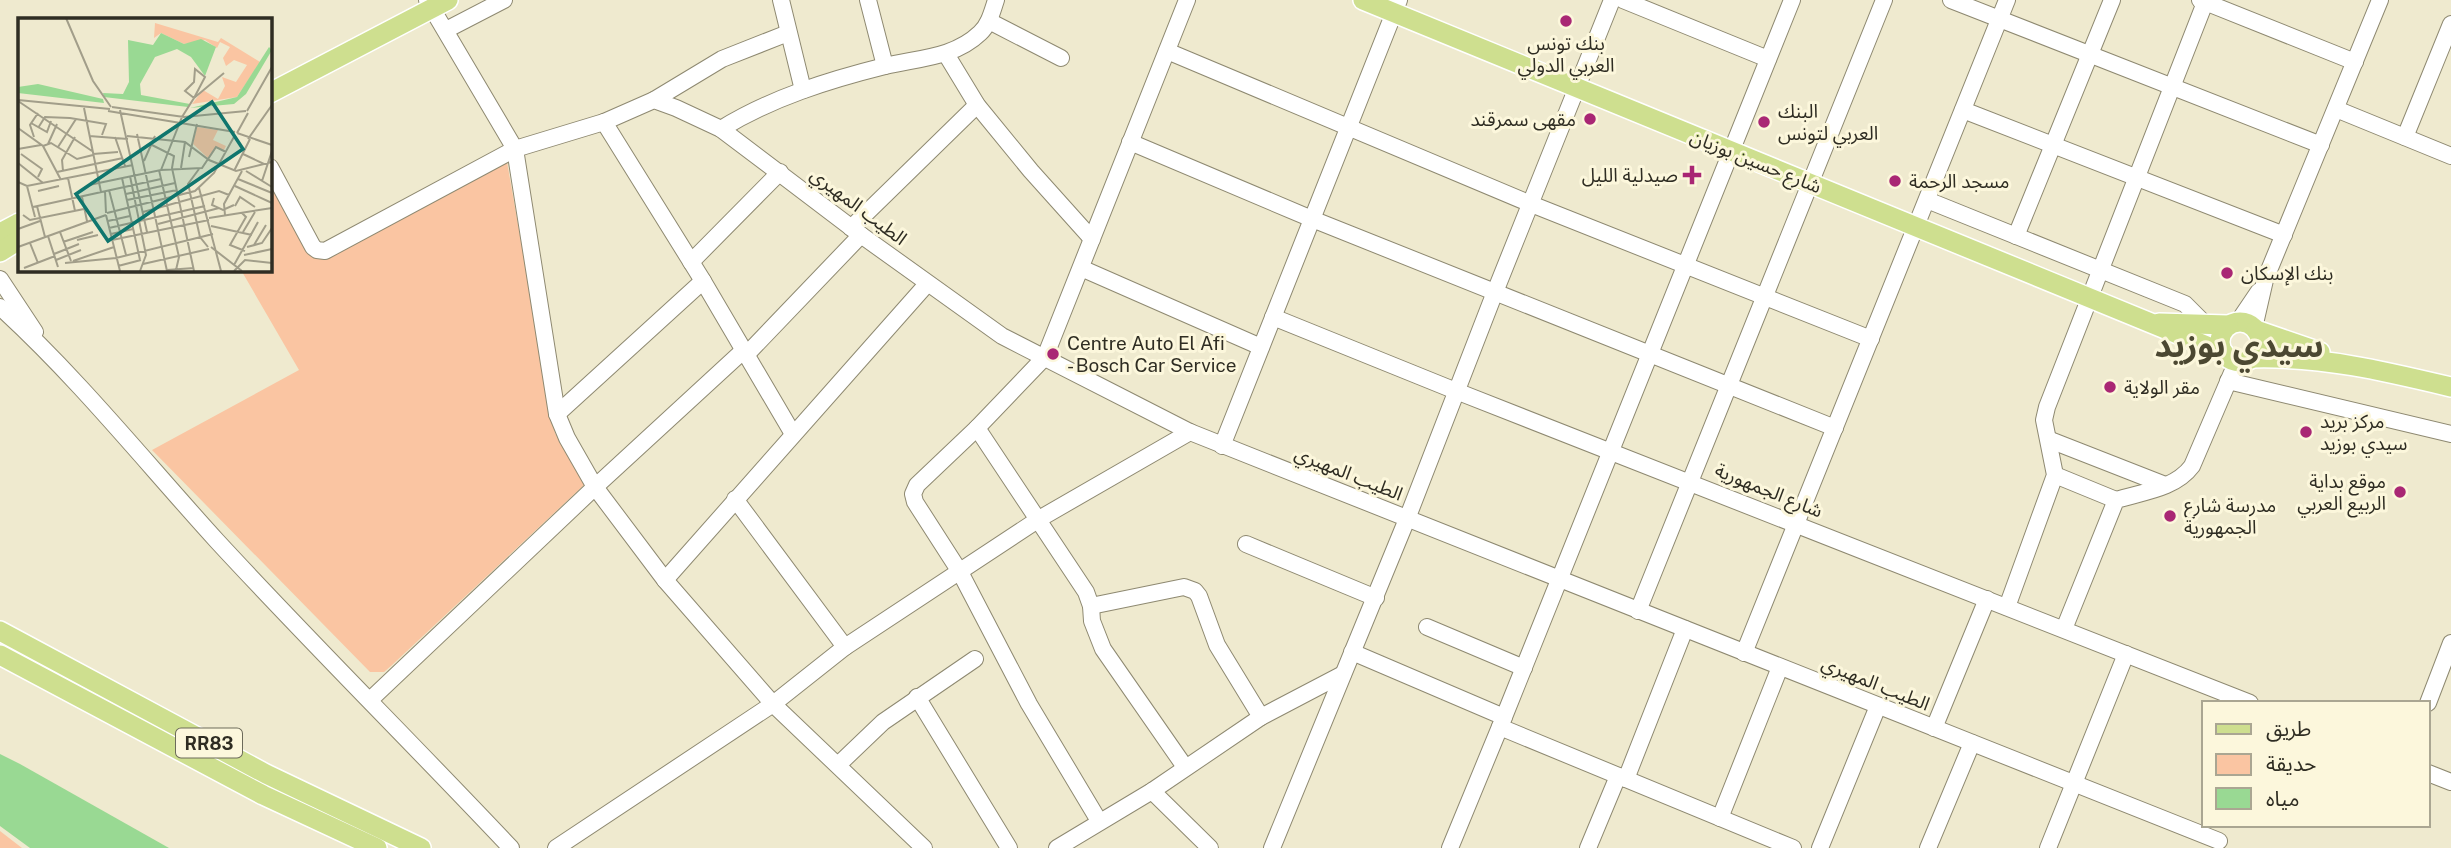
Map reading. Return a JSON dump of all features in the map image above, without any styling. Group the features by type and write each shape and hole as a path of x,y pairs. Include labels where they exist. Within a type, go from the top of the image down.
{"main road":[{"name":"شارع حسين بوزيان","path":"1363,0 1397,6 1578,88 2148,323 2237,357"},
{"path":"271,92 436,3"},
{"path":"0,233 18,224"},
{"path":"0,252 18,241"},
{"name":"شارع حسين بوزيان","path":"2148,323 2244,326 2364,367"},
{"path":"2237,357 2260,345 2244,326 2220,338 2237,357 2290,357 2364,367 2451,387"},
{"name":"RR83","path":"0,631 266,774 421,848"},
{"name":"RR83","path":"0,655 263,796 377,848"}],"street":[{"path":"446,30 504,0"},
{"path":"781,0 803,90"},
{"path":"868,0 885,66"},
{"path":"721,129 741,117 803,90 885,66 946,54 979,34 989,21 996,0"},
{"path":"1099,821 1030,704 960,572 915,502 913,494 917,485 977,428 1045,357 1187,0"},
{"path":"1272,848 1408,519 1612,0"},
{"path":"1623,0 1768,59"},
{"path":"1450,848 1792,0"},
{"path":"1638,611 1884,0"},
{"path":"1951,0 2321,145"},
{"path":"1744,653 2007,0"},
{"path":"2016,236 2112,0"},
{"path":"2244,326 2266,280 2381,0"},
{"path":"2007,607 2056,475 2044,420 2047,407 2204,1 2355,62"},
{"path":"436,3 446,30 515,149 557,414 567,438 595,487 665,580 773,704 838,765 914,845"},
{"path":"1222,446 1397,6"},
{"path":"989,21 1061,58"},
{"path":"2405,137 2451,24"},
{"path":"271,169 313,247 321,251 515,149 604,122 654,100 722,60 788,33"},
{"path":"1167,51 1531,204 1871,339"},
{"path":"946,54 977,105 1092,239"},
{"name":"الطيب المهيري","path":"654,100 721,129 856,232 1002,336 1190,432 2074,784 2217,845"},
{"path":"370,700 595,487 746,352 977,105"},
{"path":"2336,108 2451,156"},
{"path":"1963,110 2284,235"},
{"path":"604,122 703,281 793,434"},
{"path":"1130,142 1312,219 1835,428"},
{"path":"691,262 780,172"},
{"path":"1927,200 2185,304 2205,324"},
{"path":"1081,268 1261,347"},
{"path":"0,279 46,349"},
{"path":"557,414 703,281"},
{"path":"665,580 927,284"},
{"path":"0,307 46,349 250,576 511,848"},
{"name":"شارع الجمهورية","path":"1273,317 2245,701"},
{"path":"2056,475 2116,500 2165,485 2185,475 2192,466 2237,357"},
{"path":"2228,381 2451,434"},
{"path":"977,428 1078,580 1091,606 1092,621 1103,649 1185,767"},
{"path":"556,848 773,704 845,647 1039,519 1190,432"},
{"path":"2050,440 2165,485"},
{"path":"735,499 845,647"},
{"path":"2064,629 2116,500"},
{"path":"1246,544 1376,598"},
{"path":"1091,606 1184,587 1195,591 1217,645 1261,717"},
{"path":"1934,728 1987,599"},
{"path":"1427,627 1524,668"},
{"path":"1587,848 1622,778 1685,629"},
{"path":"2429,701 2451,643"},
{"path":"1352,652 1622,778 1793,848"},
{"path":"2048,848 2126,654"},
{"path":"838,765 874,730 917,697 975,659"},
{"path":"1720,818 1780,667"},
{"path":"1057,848 1152,791 1261,717 1343,674"},
{"path":"917,697 1009,848"},
{"path":"1819,848 1878,706"},
{"path":"1928,848 1972,743"},
{"path":"2430,774 2451,782"},
{"path":"1152,791 1210,848"},
{"path":"2217,845 2224,827"}],"green space":[{"path":"507,162 555,433 584,485 384,672 370,672 152,450 299,370 242,271 271,271 271,178 314,257 325,260"},
{"path":"0,831 22,848 0,848"}],"water":[{"path":"0,754 169,848 30,848 0,826"}],"place":[{"name":"بنك تونس العربي الدولي","path":"1566,21"},
{"name":"مقهى سمرقند","path":"1590,119"},
{"name":"البنك العربي لتونس","path":"1764,122"},
{"name":"صيدلية الليل","path":"1692,175"},
{"name":"مسجد الرحمة","path":"1895,181"},
{"name":"بنك الإسكان","path":"2227,273"},
{"name":"Centre Auto El Afi - Bosch Car Service","path":"1053,354"},
{"name":"مقر الولاية","path":"2110,387"},
{"name":"مركز بريد سيدي بوزيد","path":"2306,432"},
{"name":"موقع بداية الربيع العربي","path":"2400,492"},
{"name":"مدرسة شارع الجمهورية","path":"2170,516"}],"district":[{"name":"سيدي بوزيد","path":"2239,345"}]}
